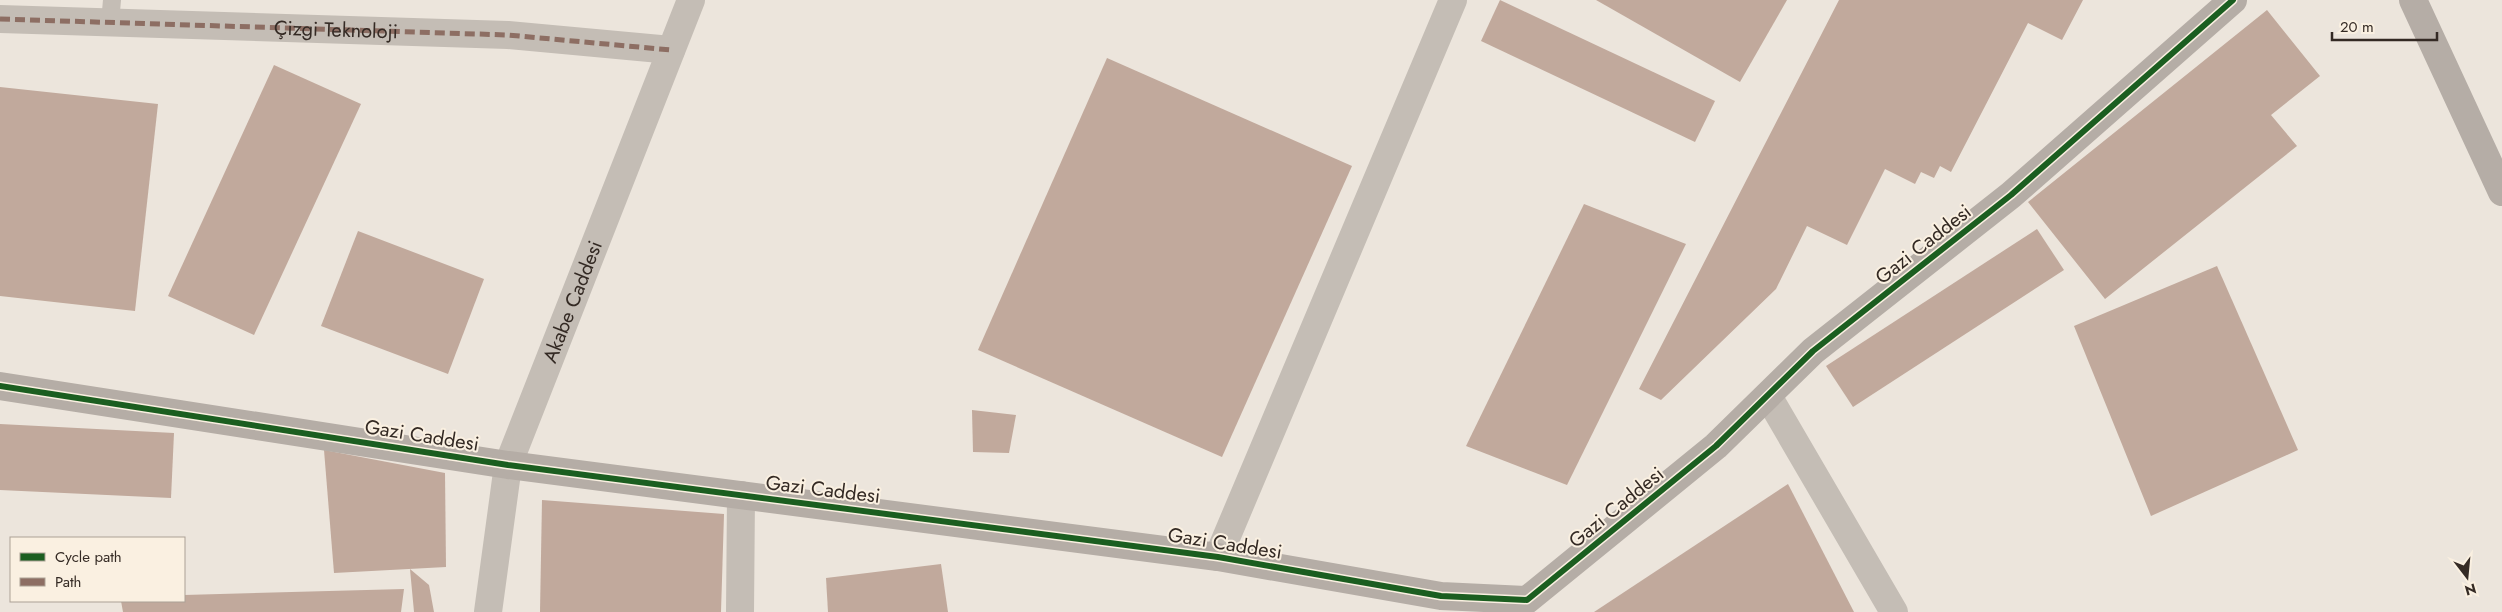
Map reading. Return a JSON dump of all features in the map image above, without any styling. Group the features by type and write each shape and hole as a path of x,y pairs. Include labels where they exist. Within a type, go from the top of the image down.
{"street":[{"name":"Akabe Caddesi","path":"488,612 508,465 691,0"},
{"path":"1218,557 1453,0"},
{"name":"Gazi Caddesi","path":"0,386 508,465 1218,557 1442,604 1527,600 1716,446 1813,351 2011,196 2233,0"},
{"path":"2413,0 2502,192"},
{"name":"Çizgi Teknoloji","path":"0,19 111,12 508,35 671,50"},
{"path":"1768,396 1894,612"},
{"path":"740,612 741,494"}],"building":[{"path":"1500,0 1715,101 1695,142 1481,41"},
{"path":"1596,0 1787,0 1740,82"},
{"path":"1839,0 2083,0 2062,40 2028,23 1951,172 1940,166 1934,178 1921,172 1915,184 1885,169 1847,245 1807,226 1776,289 1661,400 1639,389"},
{"path":"2267,10 2320,76 2271,115 2297,146 2105,299 2028,202"},
{"path":"1107,58 1352,166 1222,457 978,350"},
{"path":"274,65 361,104 254,335 168,296"},
{"path":"0,87 158,104 135,311 0,296"},
{"path":"1584,204 1686,244 1567,485 1466,446"},
{"path":"2037,229 2064,270 1853,407 1826,366"},
{"path":"358,231 484,279 448,374 321,326"},
{"path":"2217,266 2298,450 2151,516 2074,326"},
{"path":"972,410 1016,415 1009,453 973,452"},
{"path":"0,424 174,433 171,498 0,490"},
{"path":"324,450 445,473 446,567 334,573"},
{"path":"1788,484 1854,612 1594,612"},
{"path":"542,500 724,514 721,612 540,612"},
{"path":"941,564 948,612 828,612 826,578"},
{"path":"410,569 429,585 434,612 414,612"},
{"path":"404,589 401,612 123,612 121,602 185,602 185,595"}],"marked path":[{"path":"0,19 508,35 671,50"}],"cycle path":[{"path":"0,386 508,465 1218,557 1441,596 1527,600 1716,446 1813,351 2011,195 2233,0"}]}
